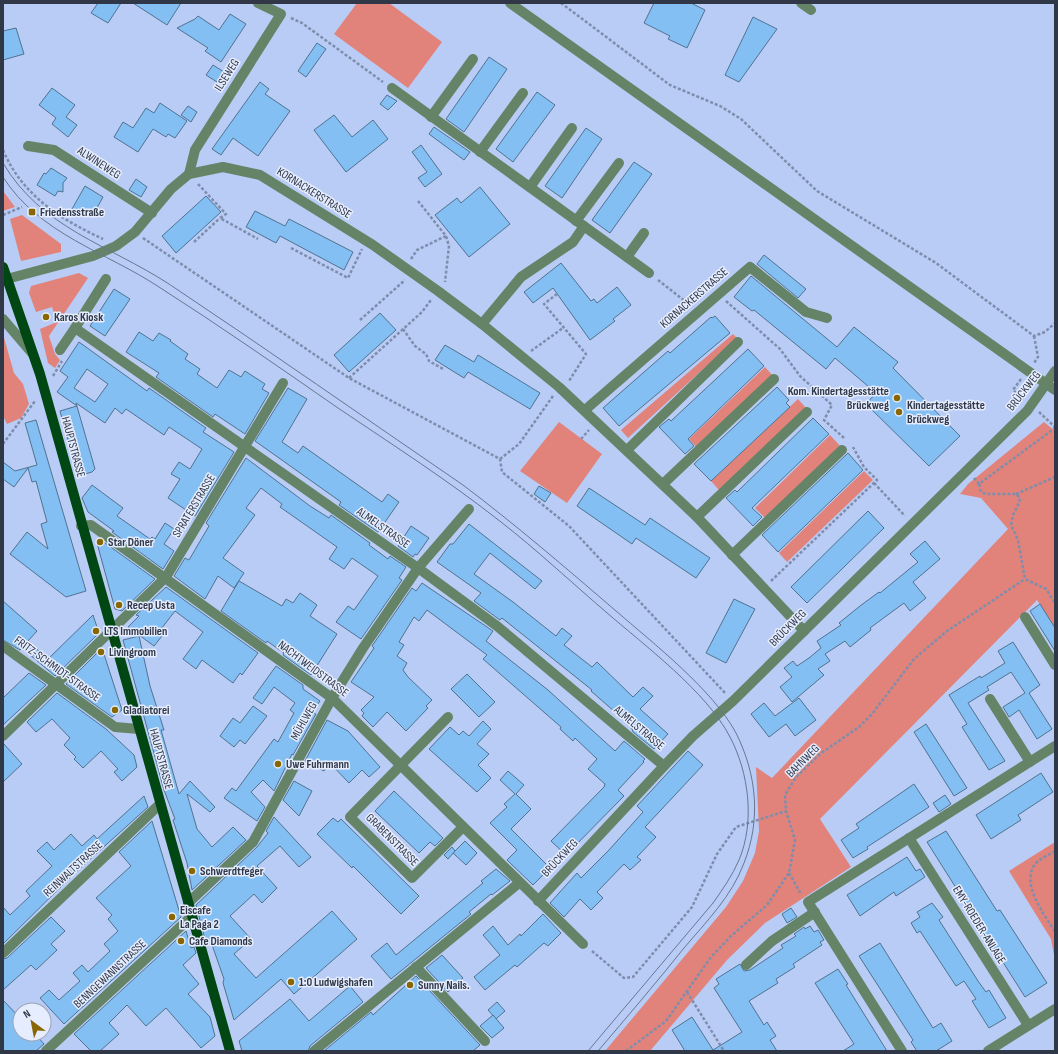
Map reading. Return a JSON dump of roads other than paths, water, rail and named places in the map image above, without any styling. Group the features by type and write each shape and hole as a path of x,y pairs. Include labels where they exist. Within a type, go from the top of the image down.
{"main road":[{"name":"HAUPTSTRASSE","path":"3,267 5,280 44,389 81,526 140,729 230,1051"}],"street":[{"name":"ILSEWEG","path":"189,174 194,150 281,14 258,3"},
{"path":"510,3 1055,390"},
{"path":"801,3 811,10"},
{"path":"431,117 473,59"},
{"path":"392,88 649,273"},
{"path":"480,152 523,93"},
{"path":"530,187 572,128"},
{"name":"ALWINEWEG","path":"28,146 54,150 152,213"},
{"path":"482,324 521,277 574,242 580,224 619,163"},
{"name":"KORNACKERSTRASSE","path":"5,280 94,256 116,246 135,232 171,189 189,174 223,167 260,175 366,241 441,293 482,324 561,389 697,517 804,631"},
{"path":"627,257 644,233"},
{"name":"KORNACKERSTRASSE","path":"584,410 750,266 806,312 827,318"},
{"path":"60,350 106,279"},
{"path":"3,319 32,353"},
{"name":"ALMELSTRASSE","path":"75,328 418,568 497,626 664,766"},
{"path":"627,450 738,342"},
{"name":"BRÜCKWEG","path":"538,901 693,736 733,701 1027,411 1055,371"},
{"path":"663,484 774,379"},
{"name":"SPRATERSTRASSE","path":"3,736 166,577 283,383"},
{"path":"697,517 807,412"},
{"path":"732,555 842,450"},
{"name":"MÜHLWEG","path":"188,903 253,842 332,698 363,648 418,568 469,509"},
{"name":"NACHTWEIDSTRASSE","path":"81,526 92,525 332,698 519,883 583,944"},
{"path":"1025,617 1055,665"},
{"name":"FRITZ-SCHMIDT-STRASSE","path":"3,646 115,727 140,729"},
{"path":"990,700 1030,762"},
{"name":"GRABENSTRASSE","path":"448,717 350,817 412,878 463,827"},
{"path":"902,1051 808,902 1055,746"},
{"name":"REINWALTSTRASSE","path":"3,953 160,804"},
{"name":"EMY-ROEDER-ANLAGE","path":"909,838 1028,1026"},
{"path":"314,1051 519,883"},
{"path":"746,965 772,940 814,912"},
{"name":"BENNGEWANNSTRASSE","path":"46,1051 192,916"},
{"path":"416,967 485,1041"},
{"path":"988,1051 1055,1009"}],"tram line":[{"path":"3,163 19,185 37,204 56,220 169,284 463,485 541,547 664,652 698,684 726,717 736,733 743,749 752,781 754,798 753,830 744,863 726,898 598,1051"},
{"path":"3,177 18,197 54,228 139,275 182,302 421,464 501,522 674,670 691,686 720,720 730,737 742,766 748,798 747,830 739,860 713,903 588,1051"}],"place":[{"name":"Friedensstraße","path":"32,212"},
{"name":"Karos Kiosk","path":"46,317"},
{"name":"Kom. Kindertagesstätte Brückweg","path":"897,398"},
{"name":"Kindertagesstätte Brückweg","path":"899,412"},
{"name":"Star Döner","path":"100,542"},
{"name":"Recep Usta","path":"119,605"},
{"name":"LTS Immobilien","path":"96,631"},
{"name":"Livingroom","path":"101,652"},
{"name":"Gladiatorei","path":"115,710"},
{"name":"Uwe Fuhrmann","path":"278,764"},
{"name":"Schwerdtfeger","path":"192,871"},
{"name":"Eiscafe La Paga 2","path":"172,917"},
{"name":"Cafe Diamonds","path":"181,941"},
{"name":"1:0 Ludwigshafen","path":"291,982"},
{"name":"Sunny Nails.","path":"410,985"}]}
